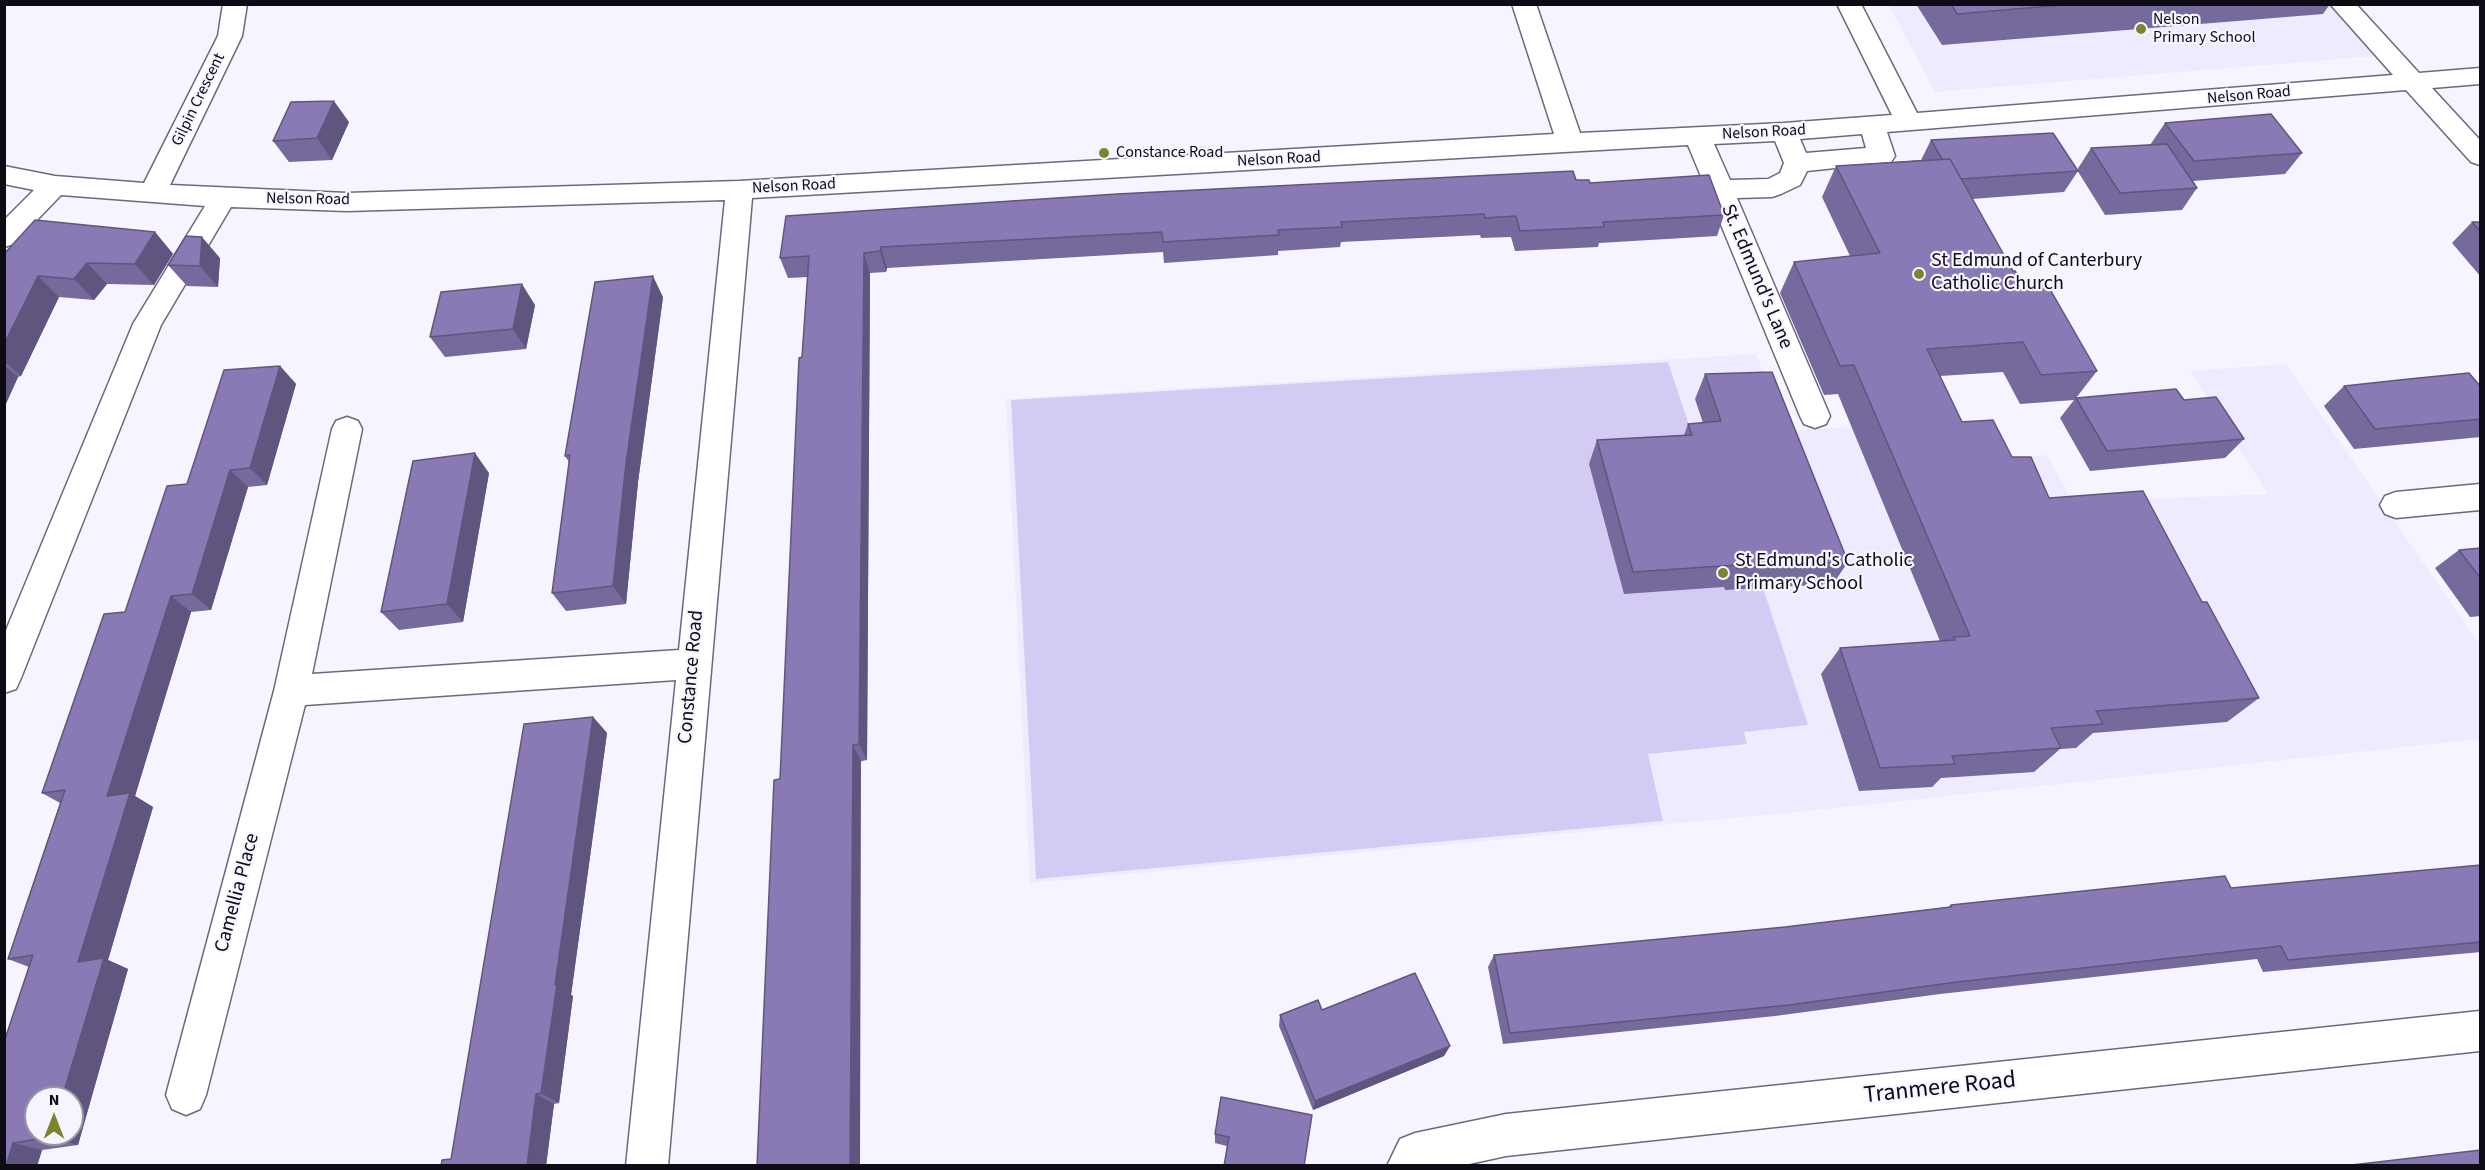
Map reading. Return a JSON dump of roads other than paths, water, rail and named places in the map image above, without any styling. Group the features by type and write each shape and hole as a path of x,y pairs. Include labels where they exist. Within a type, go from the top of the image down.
{"street":[{"name":"Gilpin Crescent","path":"153,192 230,36 232,10 235,4"},
{"path":"1524,4 1570,142"},
{"path":"1849,4 1909,123"},
{"path":"2342,4 2481,156"},
{"name":"Nelson Road","path":"4,175 55,185 223,198 347,202 739,190 1570,142 1784,132 2481,76"},
{"path":"1797,163 1882,156 1872,126"},
{"path":"1720,190 1772,188 1791,179 1797,163 1784,132"},
{"name":"St. Edmund's Lane","path":"1698,137 1815,417"},
{"path":"4,237 55,185"},
{"name":"Constance Road","path":"647,1166 739,190"},
{"path":"4,678 147,324 223,198"},
{"name":"Camellia Place","path":"186,1095 291,691 347,429"},
{"path":"2396,505 2481,497"},
{"path":"291,691 693,664"},
{"name":"Tranmere Road","path":"1408,1166 1415,1154 1506,1135 2481,1031"}],"place":[{"name":"Nelson Primary School","path":"2141,29"},
{"name":"Constance Road","path":"1104,153"},
{"name":"St Edmund of Canterbury Catholic Church","path":"1919,274"},
{"name":"St Edmund's Catholic Primary School","path":"1723,573"}]}
